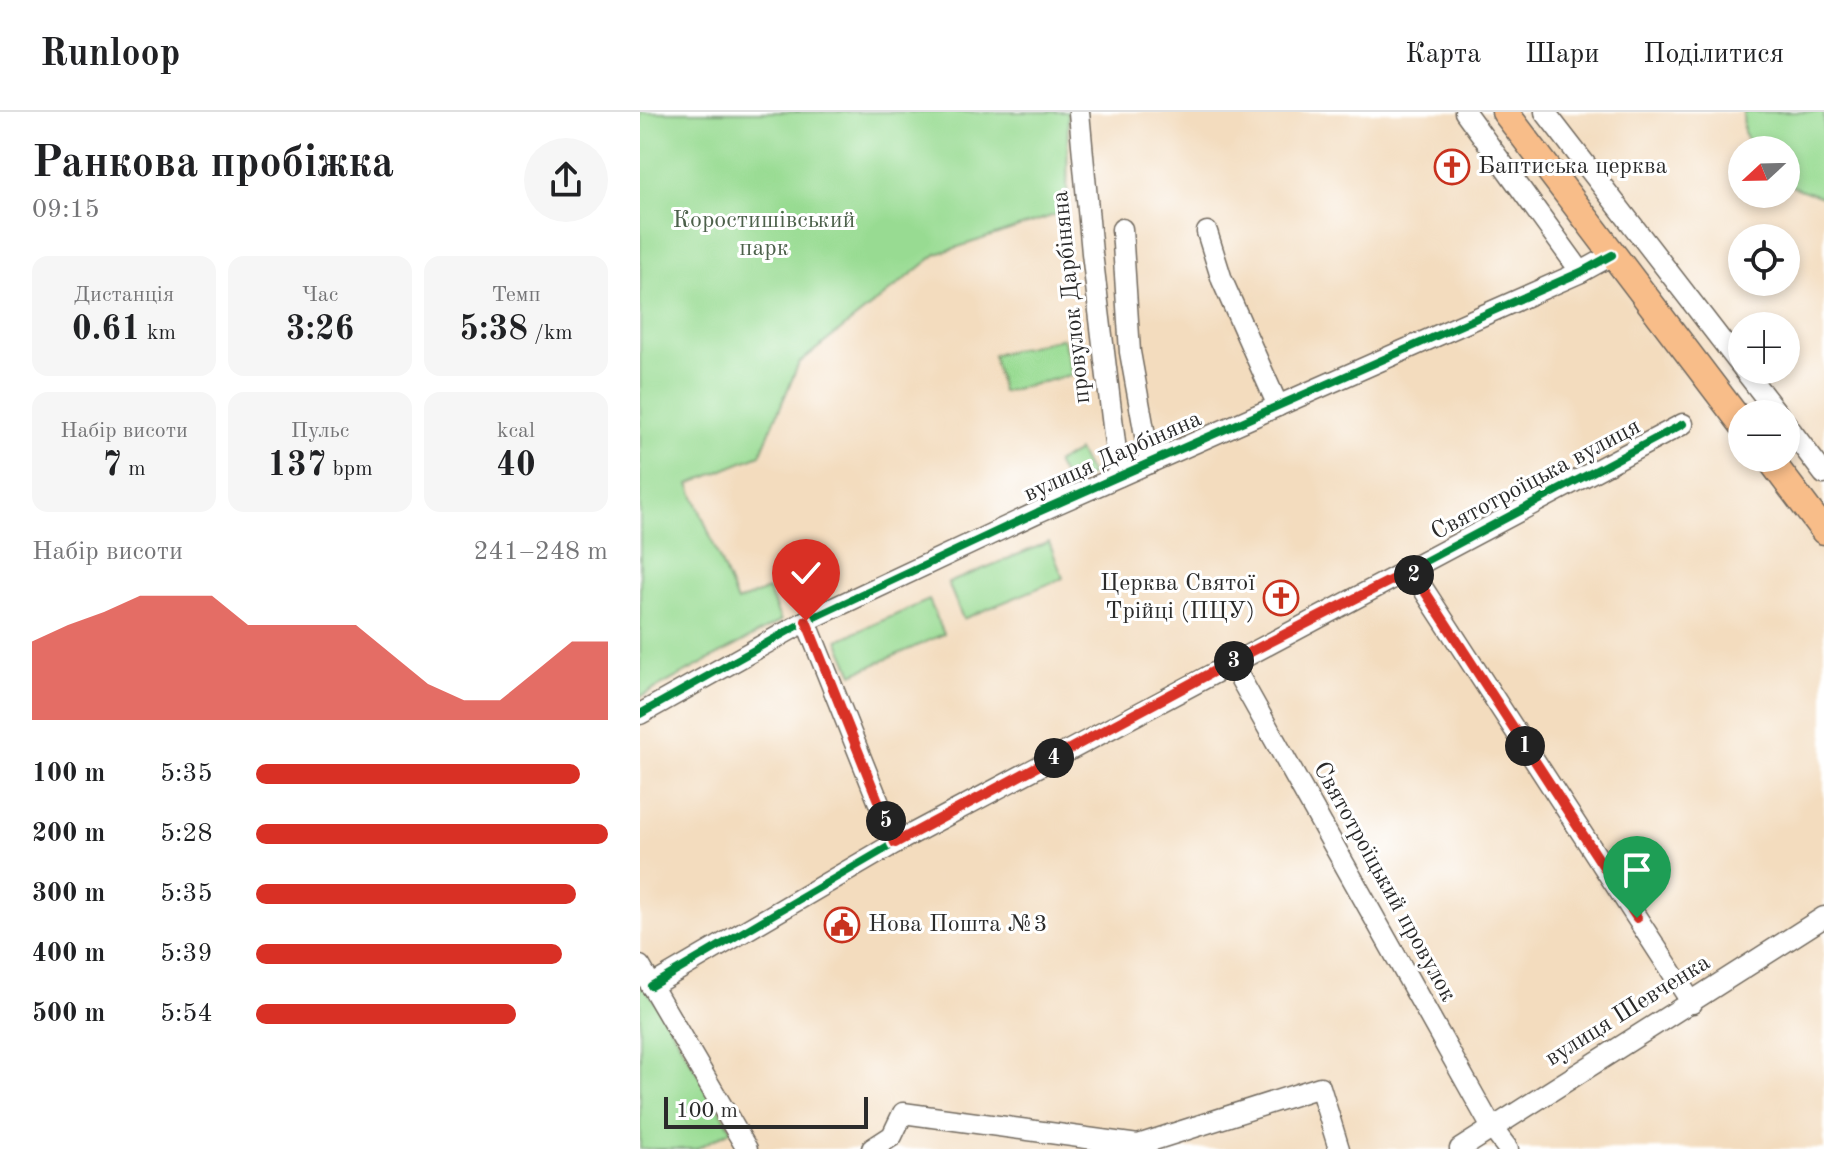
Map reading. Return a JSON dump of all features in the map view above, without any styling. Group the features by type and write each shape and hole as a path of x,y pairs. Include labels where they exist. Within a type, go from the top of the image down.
{"main road":[{"path":"1505,112 1728,406"},
{"path":"1780,472 1824,531"}],"street":[{"name":"провулок Дарбіняна","path":"1079,112 1092,253 1119,476"},
{"path":"1465,112 1581,272"},
{"path":"1545,112 1728,350"},
{"path":"1122,229 1130,352 1150,463"},
{"path":"1207,232 1222,280 1278,406"},
{"name":"вулиця Дарбіняна","path":"640,714 806,621 1119,476 1581,272 1612,255"},
{"path":"1755,384 1767,400"},
{"name":"Святотроїцька вулиця","path":"651,986 895,843 1683,424"},
{"path":"1800,442 1824,474"},
{"path":"1411,570 1692,1003"},
{"path":"806,621 895,843"},
{"name":"Святотроїцький провулок","path":"1231,662 1492,1128 1508,1149"},
{"name":"вулиця Шевченка","path":"1460,1149 1824,917"},
{"path":"640,966 747,1149"},
{"path":"872,1149 892,1136 903,1113 1138,1145 1320,1087 1339,1149"}],"green space":[{"name":"Коростишівський парк","path":"640,112 1068,112 1067,211 937,254 799,363 760,455 689,484 737,602 768,589 781,621 640,697"},
{"path":"1743,112 1824,112 1824,198 1800,189 1800,136 1746,136"},
{"path":"1063,338 1072,375 1002,392 993,355"},
{"path":"1078,451 1091,475 1069,487 1056,463"},
{"path":"1049,542 1063,578 963,619 948,583"},
{"path":"929,600 944,634 853,674 838,640"},
{"path":"640,977 732,1130 696,1149 640,1149"}],"cycle path":[{"path":"640,714 806,621 1038,512 1581,272 1612,255"},
{"path":"651,986 895,843 1683,424"}],"place":[{"name":"Баптиська церква","path":"1452,167"},
{"name":"Церква Святої Трійці (ПЦУ)","path":"1281,598"},
{"name":"Нова Пошта №3","path":"842,925"}],"route":[{"path":"806,621 895,843 1231,662 1411,570 1637,918"}]}
